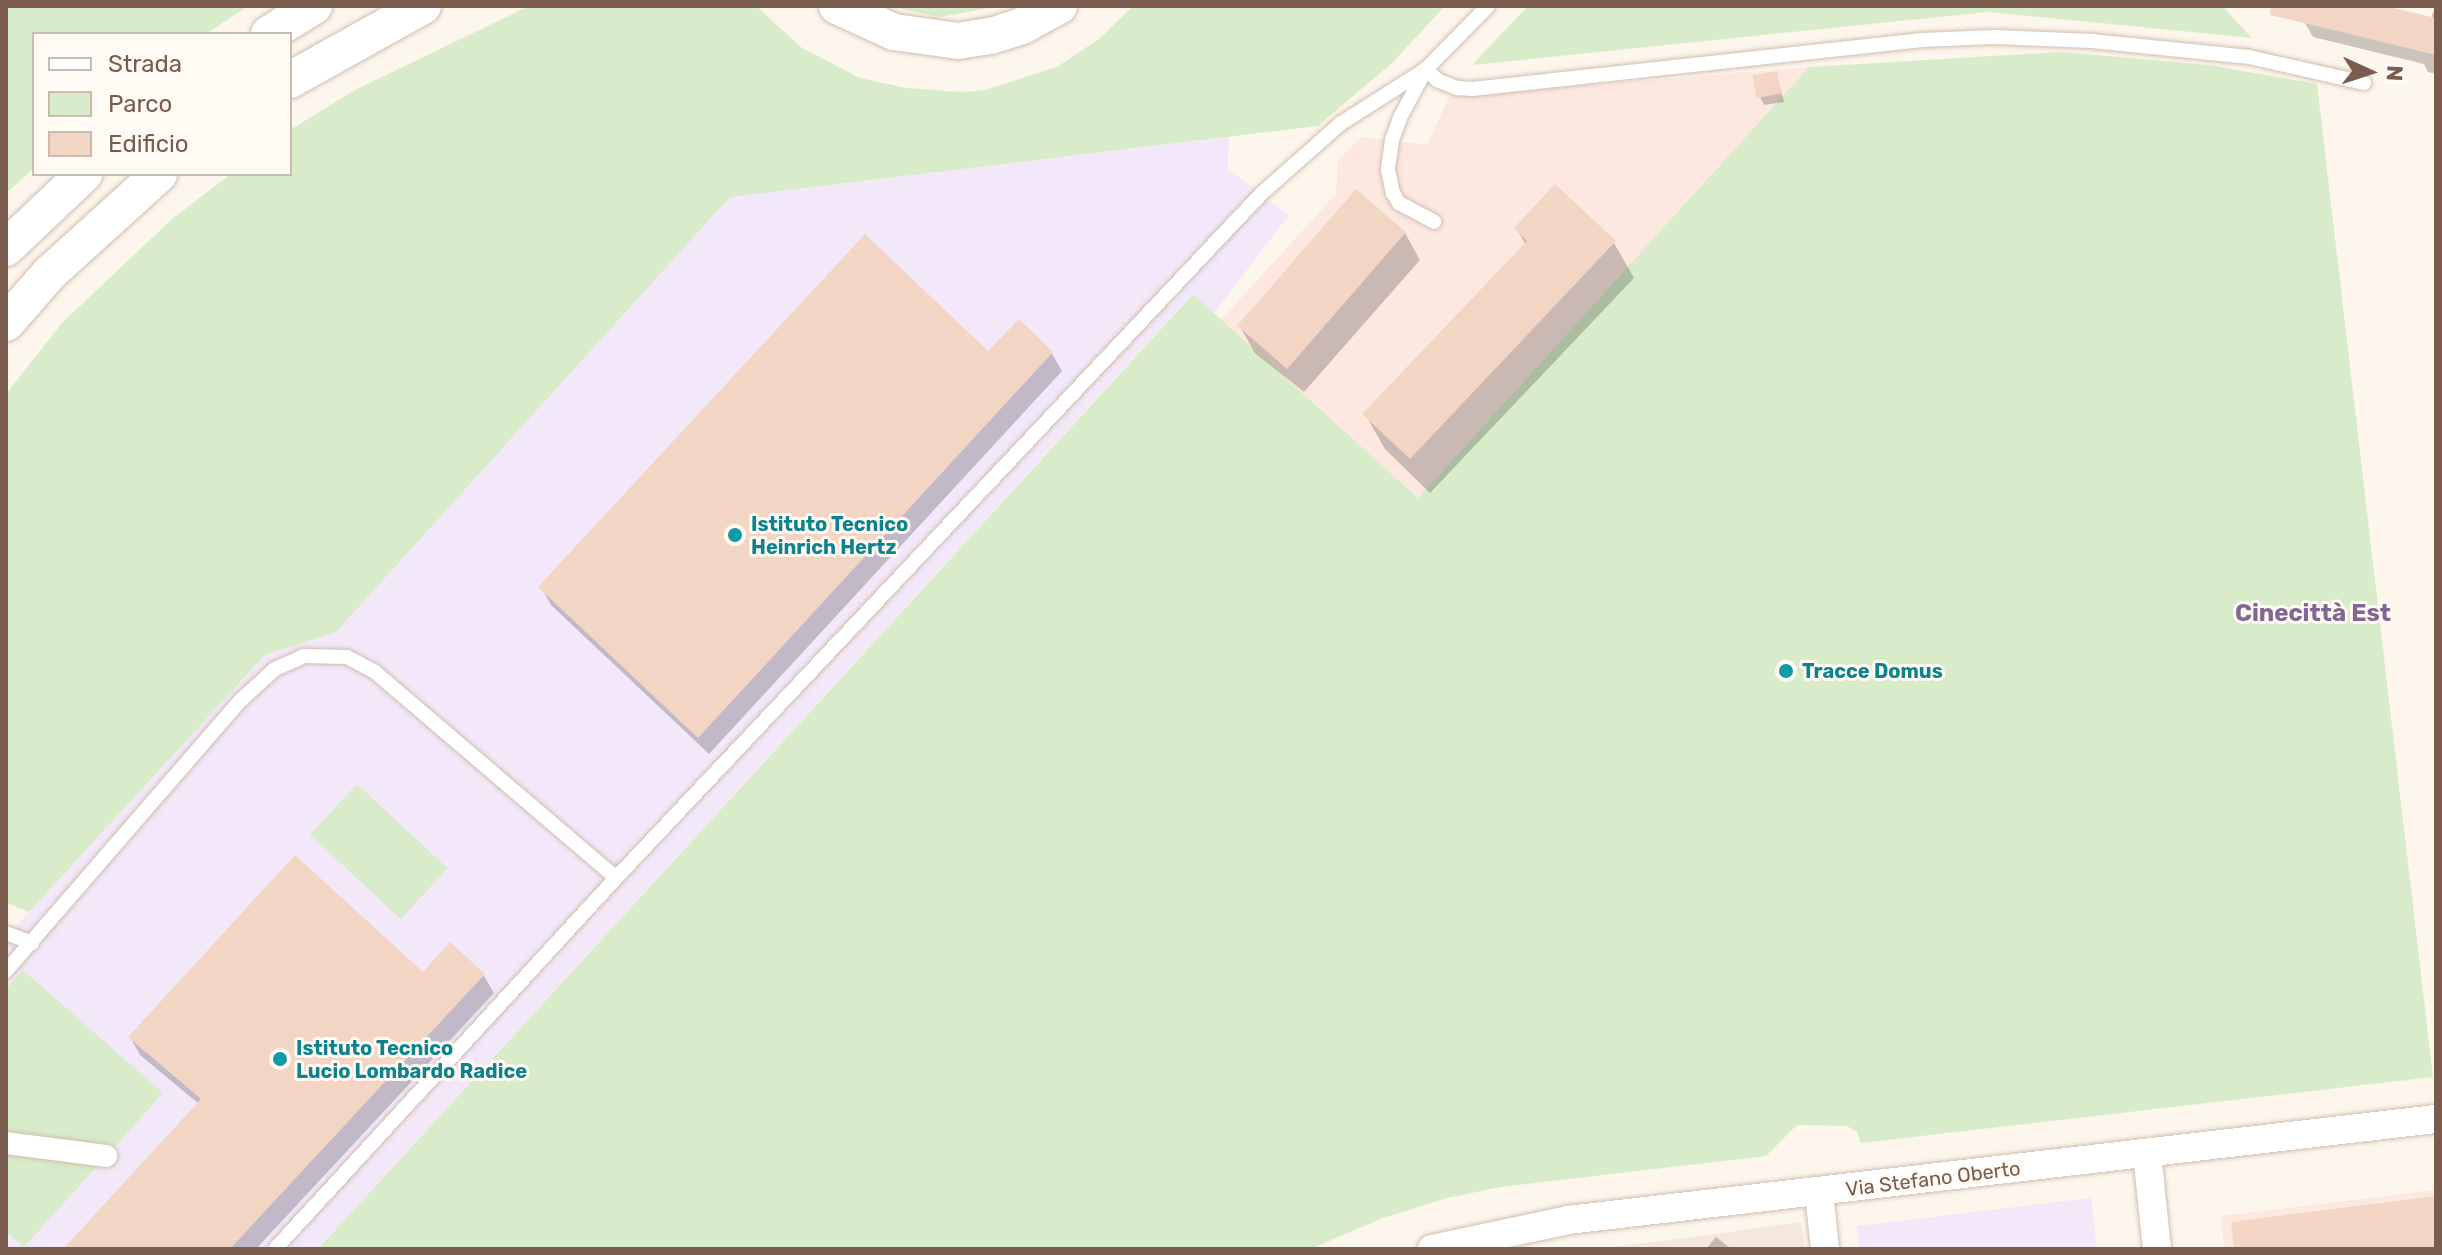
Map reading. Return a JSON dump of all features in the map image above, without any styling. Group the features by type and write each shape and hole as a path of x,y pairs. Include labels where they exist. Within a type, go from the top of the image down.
{"street":[{"path":"272,32 314,6"},
{"path":"292,79 423,6"},
{"path":"837,6 894,32 958,41 991,36 1022,26 1059,6"},
{"path":"6,248 82,176"},
{"path":"6,323 50,273 157,176"},
{"name":"Via Stefano Oberto","path":"1432,1249 1568,1220 2436,1119"},
{"path":"6,1143 106,1156"},
{"path":"2147,1154 2157,1249"},
{"path":"1819,1193 1825,1249"}],"lane":[{"path":"275,1249 616,878 1261,194 1340,124 1426,69 1488,6"},
{"path":"1426,69 1448,85 1472,89 1922,40 2019,37 2249,57 2364,83"},
{"path":"1426,69 1400,118 1392,140 1388,170 1393,193 1399,203 1434,222"},
{"path":"6,971 242,699 275,669 290,660 317,654 347,657 375,672 616,878"},
{"path":"6,933 32,943"}],"shaded area":[{"path":"1809,67 1418,498 1221,320 1336,194 1338,160 1361,137 1427,145 1449,97"},
{"path":"1229,137 1228,169 1289,215 1214,313 1192,294 318,1249 6,1249 6,937 265,655 336,632 730,197"},
{"path":"2436,1190 2436,1249 2224,1249 2221,1216"},
{"path":"2091,1198 2097,1249 1860,1249 1857,1226"},
{"path":"1801,1222 1805,1249 1596,1249 1715,1234"}],"green space":[{"path":"6,6 248,6 209,32 32,32 32,170 6,193"},
{"path":"529,6 756,6 802,48 860,78 906,88 961,92 985,90 1057,67 1099,39 1133,6 1445,6 1392,63 1318,126 730,197 336,632 265,655 29,912 6,903 6,394 62,323 172,219 228,176 292,176 292,129 355,90"},
{"path":"888,6 1000,6 940,17"},
{"path":"1528,6 2222,6 2252,38 1988,12 1472,65"},
{"path":"2061,52 2209,65 2317,84 2433,1077 1861,1143 1857,1132 1847,1126 1797,1125 1766,1156 1501,1187 1447,1198 1383,1218 1310,1249 318,1249 1193,294 1418,498 1809,67"},
{"path":"357,784 448,869 401,919 310,834"},
{"path":"23,970 163,1093 113,1149 6,1135 6,989"},
{"path":"6,1151 101,1162 24,1247 6,1232"}],"building":[{"path":"2271,6 2385,6 2436,18 2436,55 2270,15"},
{"path":"1777,71 1781,94 1756,98 1752,75"},
{"path":"1555,184 1616,241 1410,459 1362,414 1527,241 1514,228"},
{"path":"1356,189 1406,232 1287,369 1237,326"},
{"name":"Istituto Tecnico Heinrich Hertz","path":"865,234 988,351 1019,319 1053,352 698,738 538,587"},
{"name":"Istituto Tecnico Lucio Lombardo Radice","path":"295,855 423,972 450,942 485,974 230,1249 63,1249 201,1099 128,1037"},
{"path":"2436,1196 2436,1249 2234,1249 2231,1222"}],"place":[{"name":"Istituto Tecnico Heinrich Hertz","path":"735,535"},
{"name":"Tracce Domus","path":"1786,671"},
{"name":"Istituto Tecnico Lucio Lombardo Radice","path":"280,1059"}],"district":[{"name":"Cinecittà Est","path":"2313,614"}]}
